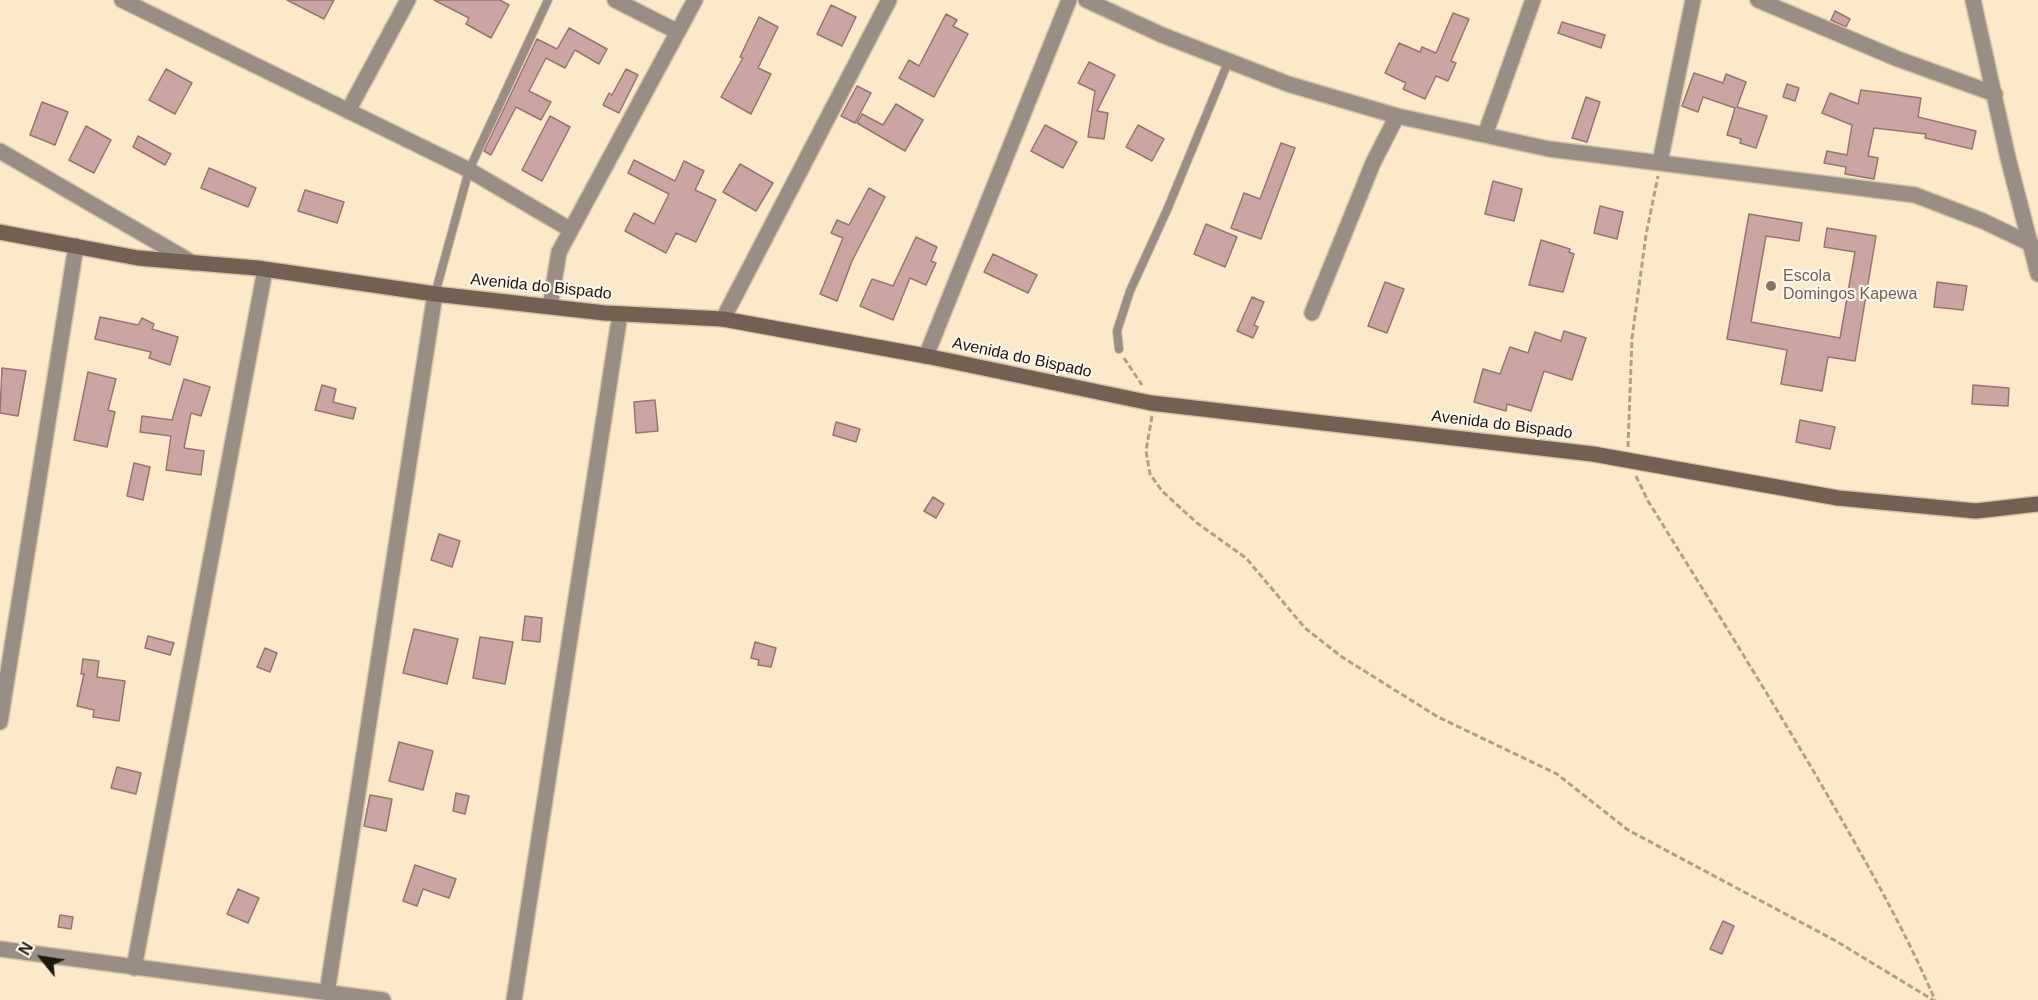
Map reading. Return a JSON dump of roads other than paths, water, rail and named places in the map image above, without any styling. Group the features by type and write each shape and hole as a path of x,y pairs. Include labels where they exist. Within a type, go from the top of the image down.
{"main road":[{"name":"Avenida do Bispado","path":"0,232 138,258 265,270 435,294 620,314 723,319 926,356 1151,403 1593,454 1838,498 1976,511 2038,504"}],"street":[{"path":"122,0 469,170 571,230"},
{"path":"348,111 408,0"},
{"path":"615,0 678,32"},
{"path":"550,306 559,252 695,0"},
{"path":"723,319 890,0"},
{"path":"926,356 1069,0"},
{"path":"1086,0 1162,35 1288,84 1397,116 1550,149 1915,195 1983,221 2035,247"},
{"path":"1485,135 1533,0"},
{"path":"1660,162 1694,0"},
{"path":"1758,0 1887,55 1995,93"},
{"path":"1973,0 2008,158 2035,247 2038,274"},
{"path":"1312,313 1372,163 1397,116"},
{"path":"0,152 193,263"},
{"path":"0,722 76,246"},
{"path":"134,968 265,270"},
{"path":"327,993 435,294"},
{"path":"514,1000 620,314"},
{"path":"0,949 383,1000"}],"lane":[{"path":"435,294 469,170 548,0"},
{"path":"1119,349 1117,331 1130,291 1167,210 1229,60"}],"place":[{"name":"Escola Domingos Kapewa","path":"1771,286"}]}
